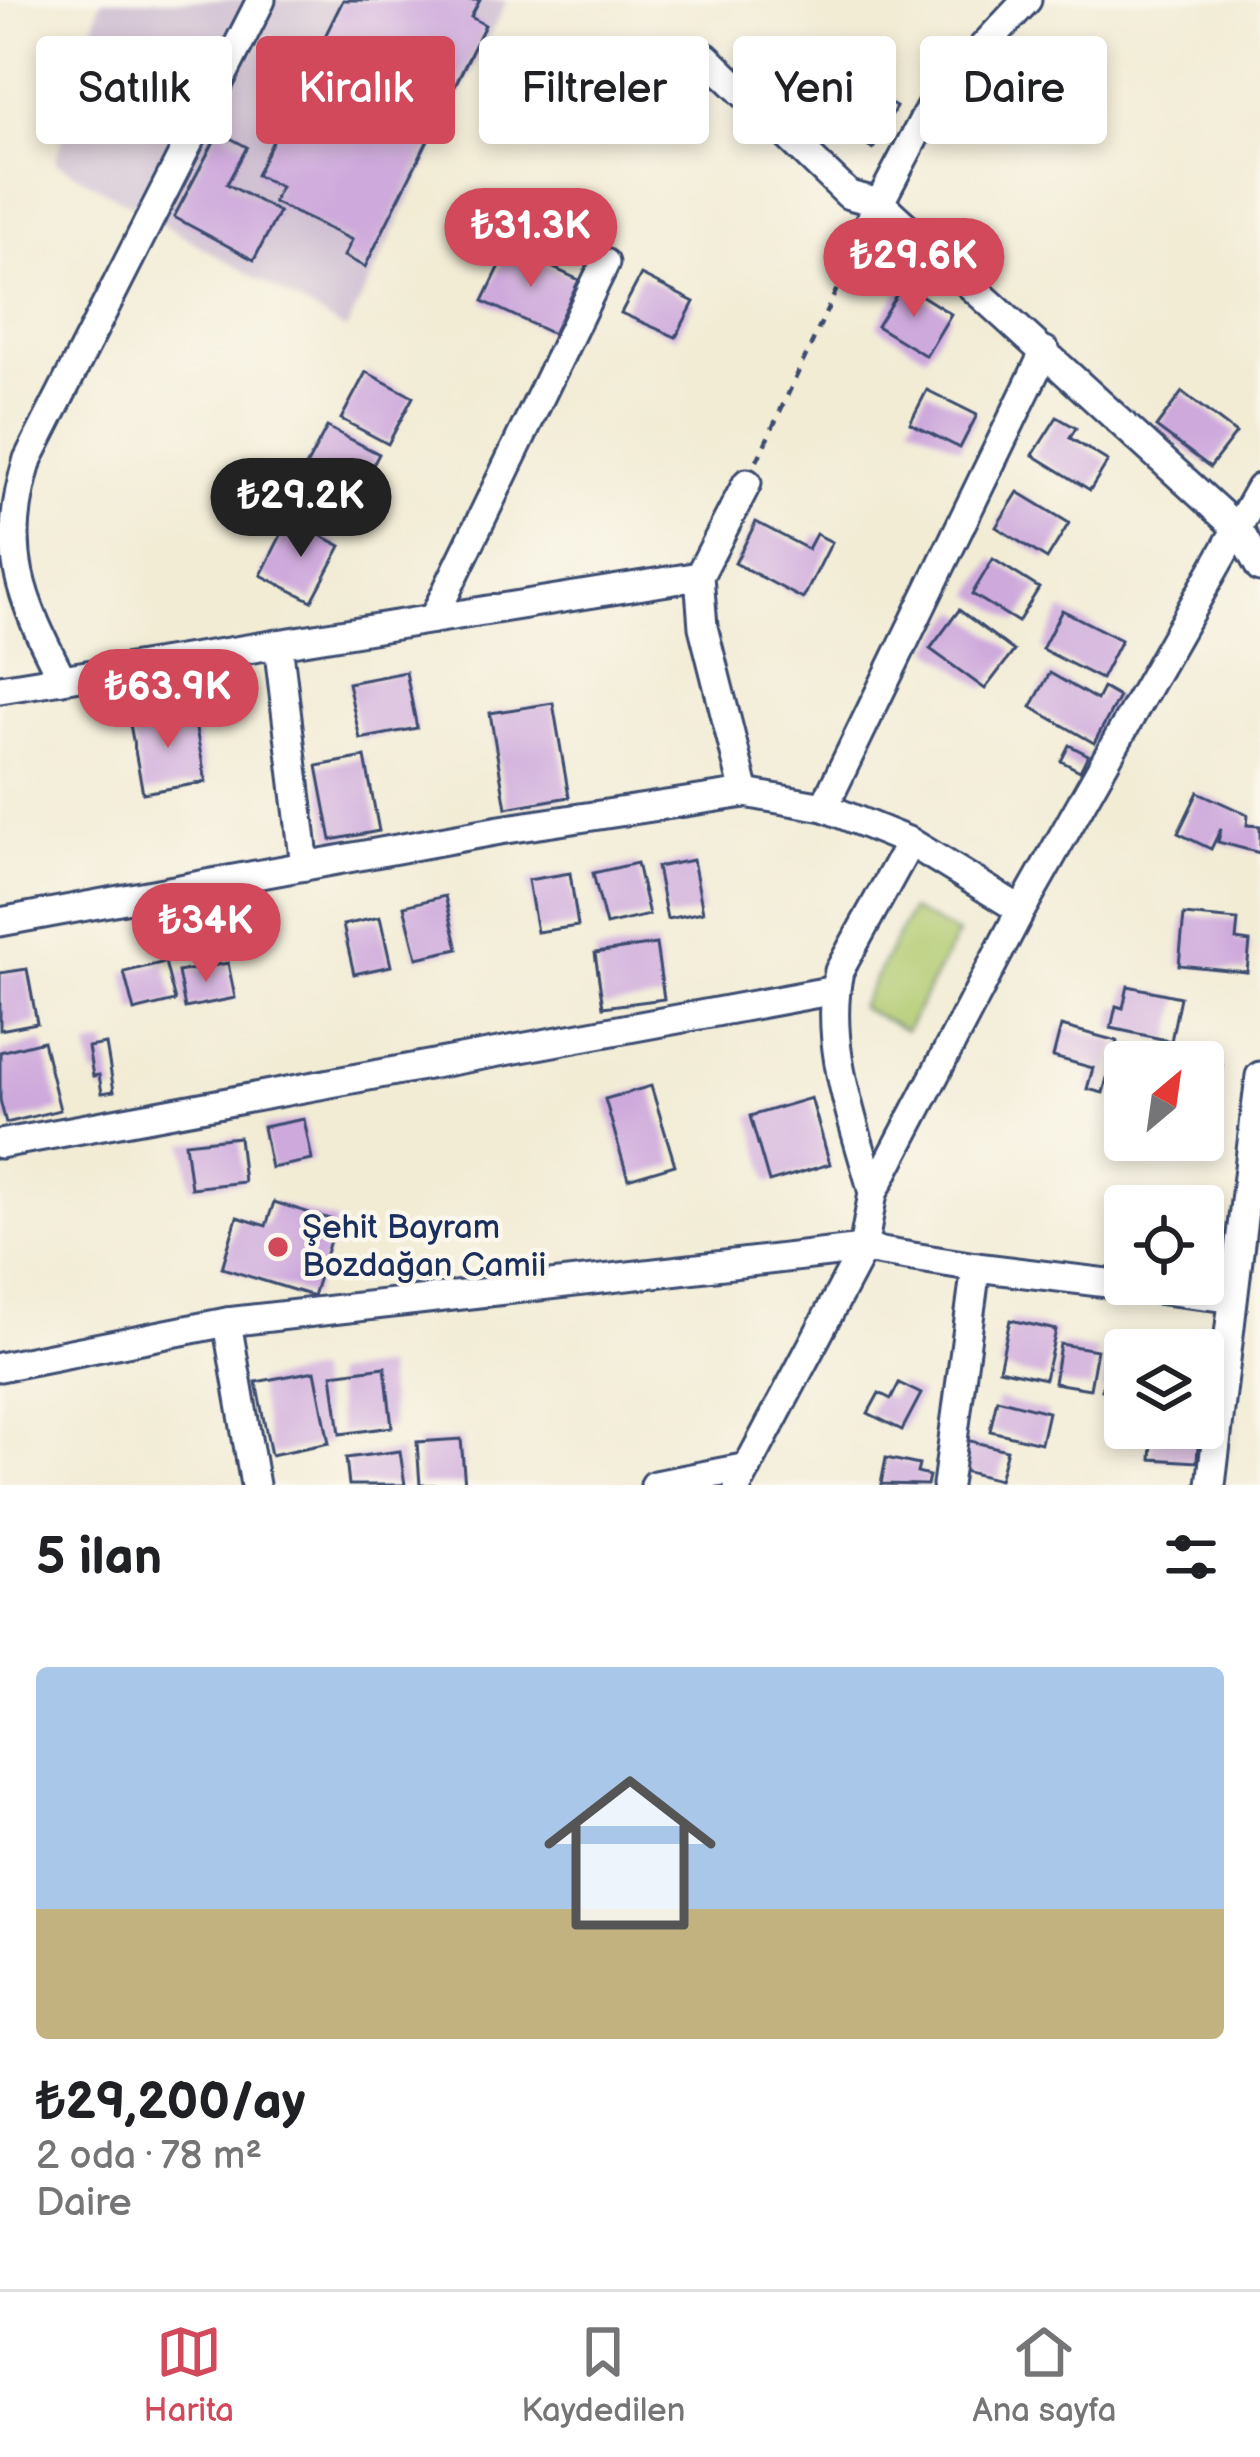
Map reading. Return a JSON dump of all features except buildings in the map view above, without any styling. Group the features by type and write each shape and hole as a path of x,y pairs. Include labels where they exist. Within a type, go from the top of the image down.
{"street":[{"path":"62,679 14,574 10,545 15,493 261,0"},
{"path":"858,244 935,98 1027,0"},
{"path":"709,59 849,195 880,202 1239,530 1260,568"},
{"path":"433,619 604,263"},
{"path":"824,807 1045,351"},
{"path":"745,794 703,627 699,576 747,483"},
{"path":"655,1485 743,1476 863,1249 873,1193 1021,910 1260,488"},
{"path":"0,689 699,576"},
{"path":"278,644 304,866"},
{"path":"0,922 500,830 745,794 824,807 910,842 1021,910"},
{"path":"873,1193 836,1059 835,991 839,971 910,842"},
{"path":"0,1144 835,991"},
{"path":"1211,1485 1231,1298 1252,1222 1260,1076"},
{"path":"0,1367 227,1322 863,1249 1231,1298"},
{"path":"947,1485 976,1267"},
{"path":"227,1322 256,1485"}],"path":[{"path":"747,483 858,244"}],"shaded area":[{"path":"101,0 507,0 489,36 479,36 479,57 455,107 455,36 256,36 256,144 437,144 346,330 55,162 60,144 232,144 232,36 91,36"}],"green space":[{"path":"911,910 958,934 906,1031 860,1007"}],"place":[{"name":"Şehit Bayram Bozdağan Camii","path":"278,1247"}]}
